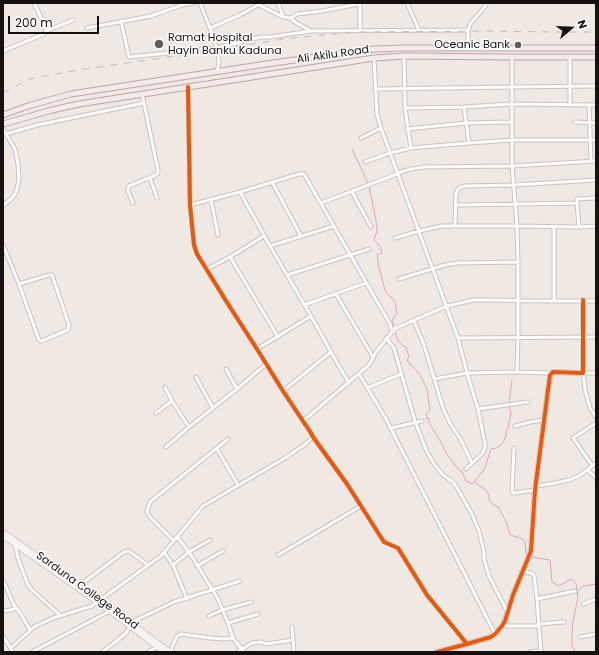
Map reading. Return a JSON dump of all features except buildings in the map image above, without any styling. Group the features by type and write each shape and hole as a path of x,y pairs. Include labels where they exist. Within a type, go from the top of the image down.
{"main road":[{"name":"Ali Akilu Road","path":"3,115 35,103 71,94 374,49 596,48"},
{"name":"Ali Akilu Road","path":"3,124 79,104 374,58 404,56 596,57"},
{"path":"274,63 275,74"}],"street":[{"path":"34,3 46,31"},
{"path":"87,28 151,16 182,4 194,3"},
{"path":"200,3 216,48 219,62 217,72"},
{"path":"278,3 283,17"},
{"path":"407,3 418,30"},
{"path":"468,48 468,30 470,24 484,9 486,3"},
{"path":"210,28 240,15 256,4 283,17 291,18 298,14 360,4 360,30"},
{"path":"291,18 311,31"},
{"path":"3,51 73,20"},
{"path":"121,21 129,58 216,48 261,37 311,31 468,30"},
{"path":"404,56 405,108 411,148"},
{"path":"570,56 570,104"},
{"path":"512,57 512,166 517,226 518,262 517,372"},
{"path":"374,58 377,114 381,128 458,338 478,409 485,448 482,454 466,469"},
{"path":"376,90 596,86"},
{"path":"188,87 190,205 194,245 197,254 312,437 347,484 384,542 398,548 427,595 467,644"},
{"path":"133,203 128,191 129,186 150,178 158,173 142,94"},
{"path":"6,134 37,125 144,103"},
{"path":"405,108 464,107 511,104 596,105"},
{"path":"589,105 591,161"},
{"path":"464,107 469,143"},
{"path":"407,129 466,123 511,122"},
{"path":"575,122 596,123"},
{"path":"361,138 381,128"},
{"path":"3,130 17,156 19,179 15,194 3,206"},
{"path":"365,162 390,153 411,148 512,140 596,140"},
{"path":"321,203 370,185 397,173 424,167 512,166 596,161"},
{"path":"190,205 299,174 304,174 394,330"},
{"path":"150,178 157,198"},
{"path":"455,226 456,194 458,189 461,187 596,180"},
{"path":"272,182 301,236"},
{"path":"240,192 349,382"},
{"path":"352,192 371,227"},
{"path":"579,227 577,199 596,198"},
{"path":"210,200 218,235"},
{"path":"455,205 577,203"},
{"path":"270,246 334,226"},
{"path":"395,238 442,226 596,226"},
{"path":"554,226 554,301"},
{"path":"207,269 264,236"},
{"path":"3,245 39,340 44,340 68,330 69,325 52,275 19,284"},
{"path":"287,275 369,249"},
{"path":"230,257 278,337"},
{"path":"399,279 445,265 457,263 518,262"},
{"path":"304,305 366,283"},
{"path":"336,294 373,357"},
{"path":"303,421 368,366 386,338 394,330 446,306 474,300 596,300"},
{"path":"583,300 584,390 590,408 596,417"},
{"path":"257,349 311,316"},
{"path":"414,321 424,345 443,408 472,463"},
{"path":"458,338 596,337"},
{"path":"386,338 394,348 415,422 427,452 443,475 456,486 472,514 479,531 489,576 508,613"},
{"path":"283,391 331,352"},
{"path":"166,447 266,364"},
{"path":"226,369 237,389"},
{"path":"434,379 467,373 596,373"},
{"path":"437,652 491,637 502,626 508,613 522,571 531,551 535,488 551,373"},
{"path":"359,374 391,428 495,634"},
{"path":"367,388 401,374"},
{"path":"196,377 213,408"},
{"path":"165,387 172,401 189,427"},
{"path":"156,413 172,401"},
{"path":"478,409 528,402"},
{"path":"391,428 422,420"},
{"path":"515,426 544,420"},
{"path":"592,465 573,438 596,423"},
{"path":"3,636 11,650 30,630 41,624 60,615 92,606 161,556 202,506 285,458 304,445 312,437"},
{"path":"174,541 147,512 150,502 228,439"},
{"path":"217,448 238,485"},
{"path":"514,448 513,493 569,480 579,476 596,463"},
{"path":"588,470 596,478"},
{"path":"278,555 361,506"},
{"name":"Sarduna College Road","path":"3,532 80,585 110,611 131,624"},
{"name":"Sarduna College Road","path":"3,536 131,624 164,652"},
{"path":"177,537 189,552 212,589 228,623 233,638 243,651"},
{"path":"173,565 189,552 210,540"},
{"path":"15,545 28,585 60,615"},
{"path":"80,585 124,552 129,551 148,565"},
{"path":"197,566 223,551"},
{"path":"164,552 173,565 187,599"},
{"path":"522,571 534,575 537,599 540,651 530,652"},
{"path":"3,580 16,608 30,630"},
{"path":"102,652 126,632 131,624 174,602 187,599 240,580"},
{"path":"537,599 575,591"},
{"path":"583,604 596,599"},
{"path":"209,616 222,610 251,602"},
{"path":"3,611 16,608"},
{"path":"32,652 110,611"},
{"path":"228,623 258,614"},
{"path":"502,626 538,625 564,622"},
{"path":"292,628 294,652"},
{"path":"170,652 177,636 180,634 210,638 233,638"},
{"path":"580,637 596,634"},
{"name":"Sarduna College Road","path":"148,638 170,652"},
{"path":"237,652 243,651 252,643 261,642 266,644 293,640"},
{"path":"148,652 157,647"}],"waterway":[{"path":"352,149 368,183"},
{"path":"369,186 376,220 377,231 374,240 380,246 382,253 377,255 379,267 385,290 394,300 396,307 397,314 392,321 394,326"},
{"path":"395,331 398,341 406,347 409,357 407,360 419,373 427,389 430,410 426,414 427,419 429,418 429,423 445,451 457,468 462,472 466,481 472,484 474,482"},
{"path":"509,403 512,380"},
{"path":"509,407 511,412 503,443 497,448 491,449 484,470 474,482 485,489 488,493 490,502 499,508 507,524 510,535 521,538 525,542 527,555"},
{"path":"531,557 550,560 552,582 559,586 571,579 576,583 578,597 572,634 572,645 575,652"},
{"path":"578,591 583,586 596,584"}],"railway":[{"path":"3,93 29,79 78,70 283,39 354,32 596,32"}],"cycle path":[{"path":"188,87 190,205 194,245 197,254 283,391 313,437 347,484 384,542 398,548 427,595 467,644"},
{"path":"437,652 491,637 505,621 513,595 531,551 535,490 550,375 553,372 583,373 583,300"}],"place":[{"name":"Ramat Hospital Hayin Banku Kaduna","path":"159,44"},
{"name":"Oceanic Bank","path":"518,45"}]}
